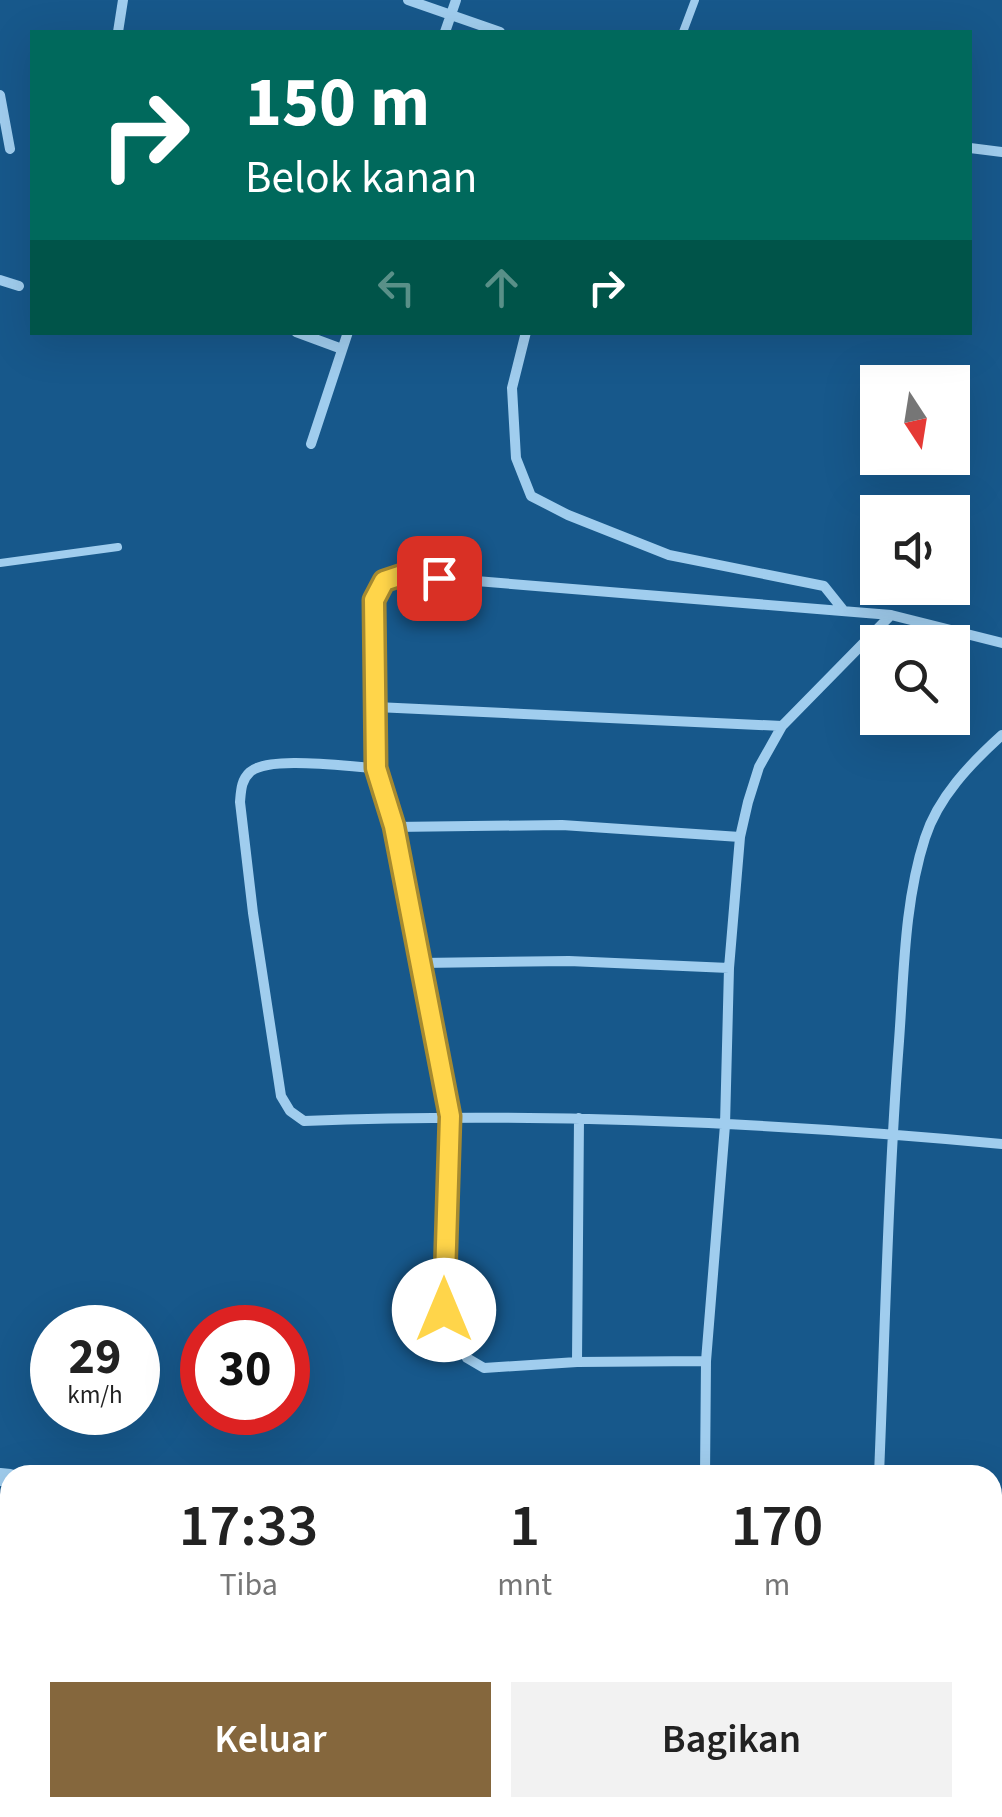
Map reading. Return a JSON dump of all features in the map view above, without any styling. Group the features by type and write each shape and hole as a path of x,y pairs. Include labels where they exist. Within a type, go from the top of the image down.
{"street":[{"path":"118,30 123,0"},
{"path":"408,0 493,30"},
{"path":"446,30 456,0"},
{"path":"0,95 10,149"},
{"path":"972,148 1002,152"},
{"path":"0,280 19,286"},
{"path":"304,335 342,349"},
{"path":"312,444 347,335"},
{"path":"525,335 512,388 516,458 531,496 669,556 824,586 844,611"},
{"path":"706,1360 484,1368 467,1358 456,1341 444,1310 443,1274 450,1116 394,826 376,768 374,600 384,581 402,575 891,615 1002,643"},
{"path":"705,1465 706,1360 726,1125 730,968 740,838 759,767 782,726 891,615"},
{"path":"376,708 782,726"},
{"path":"879,1465 892,1134 907,924 925,838 939,805 979,756 1002,735"},
{"path":"376,768 267,763 250,771 242,783 240,802 253,913 281,1096 290,1111 304,1121 450,1116 579,1118 892,1134 1002,1144"},
{"path":"394,826 562,824 740,838"},
{"path":"421,963 569,961 730,968"},
{"path":"577,1362 579,1118"}],"lane":[{"path":"684,30 695,0"},
{"path":"0,563 118,546"}],"route":[{"path":"439,578 402,575 384,581 374,600 376,768 394,826 450,1116 444,1310"}]}
